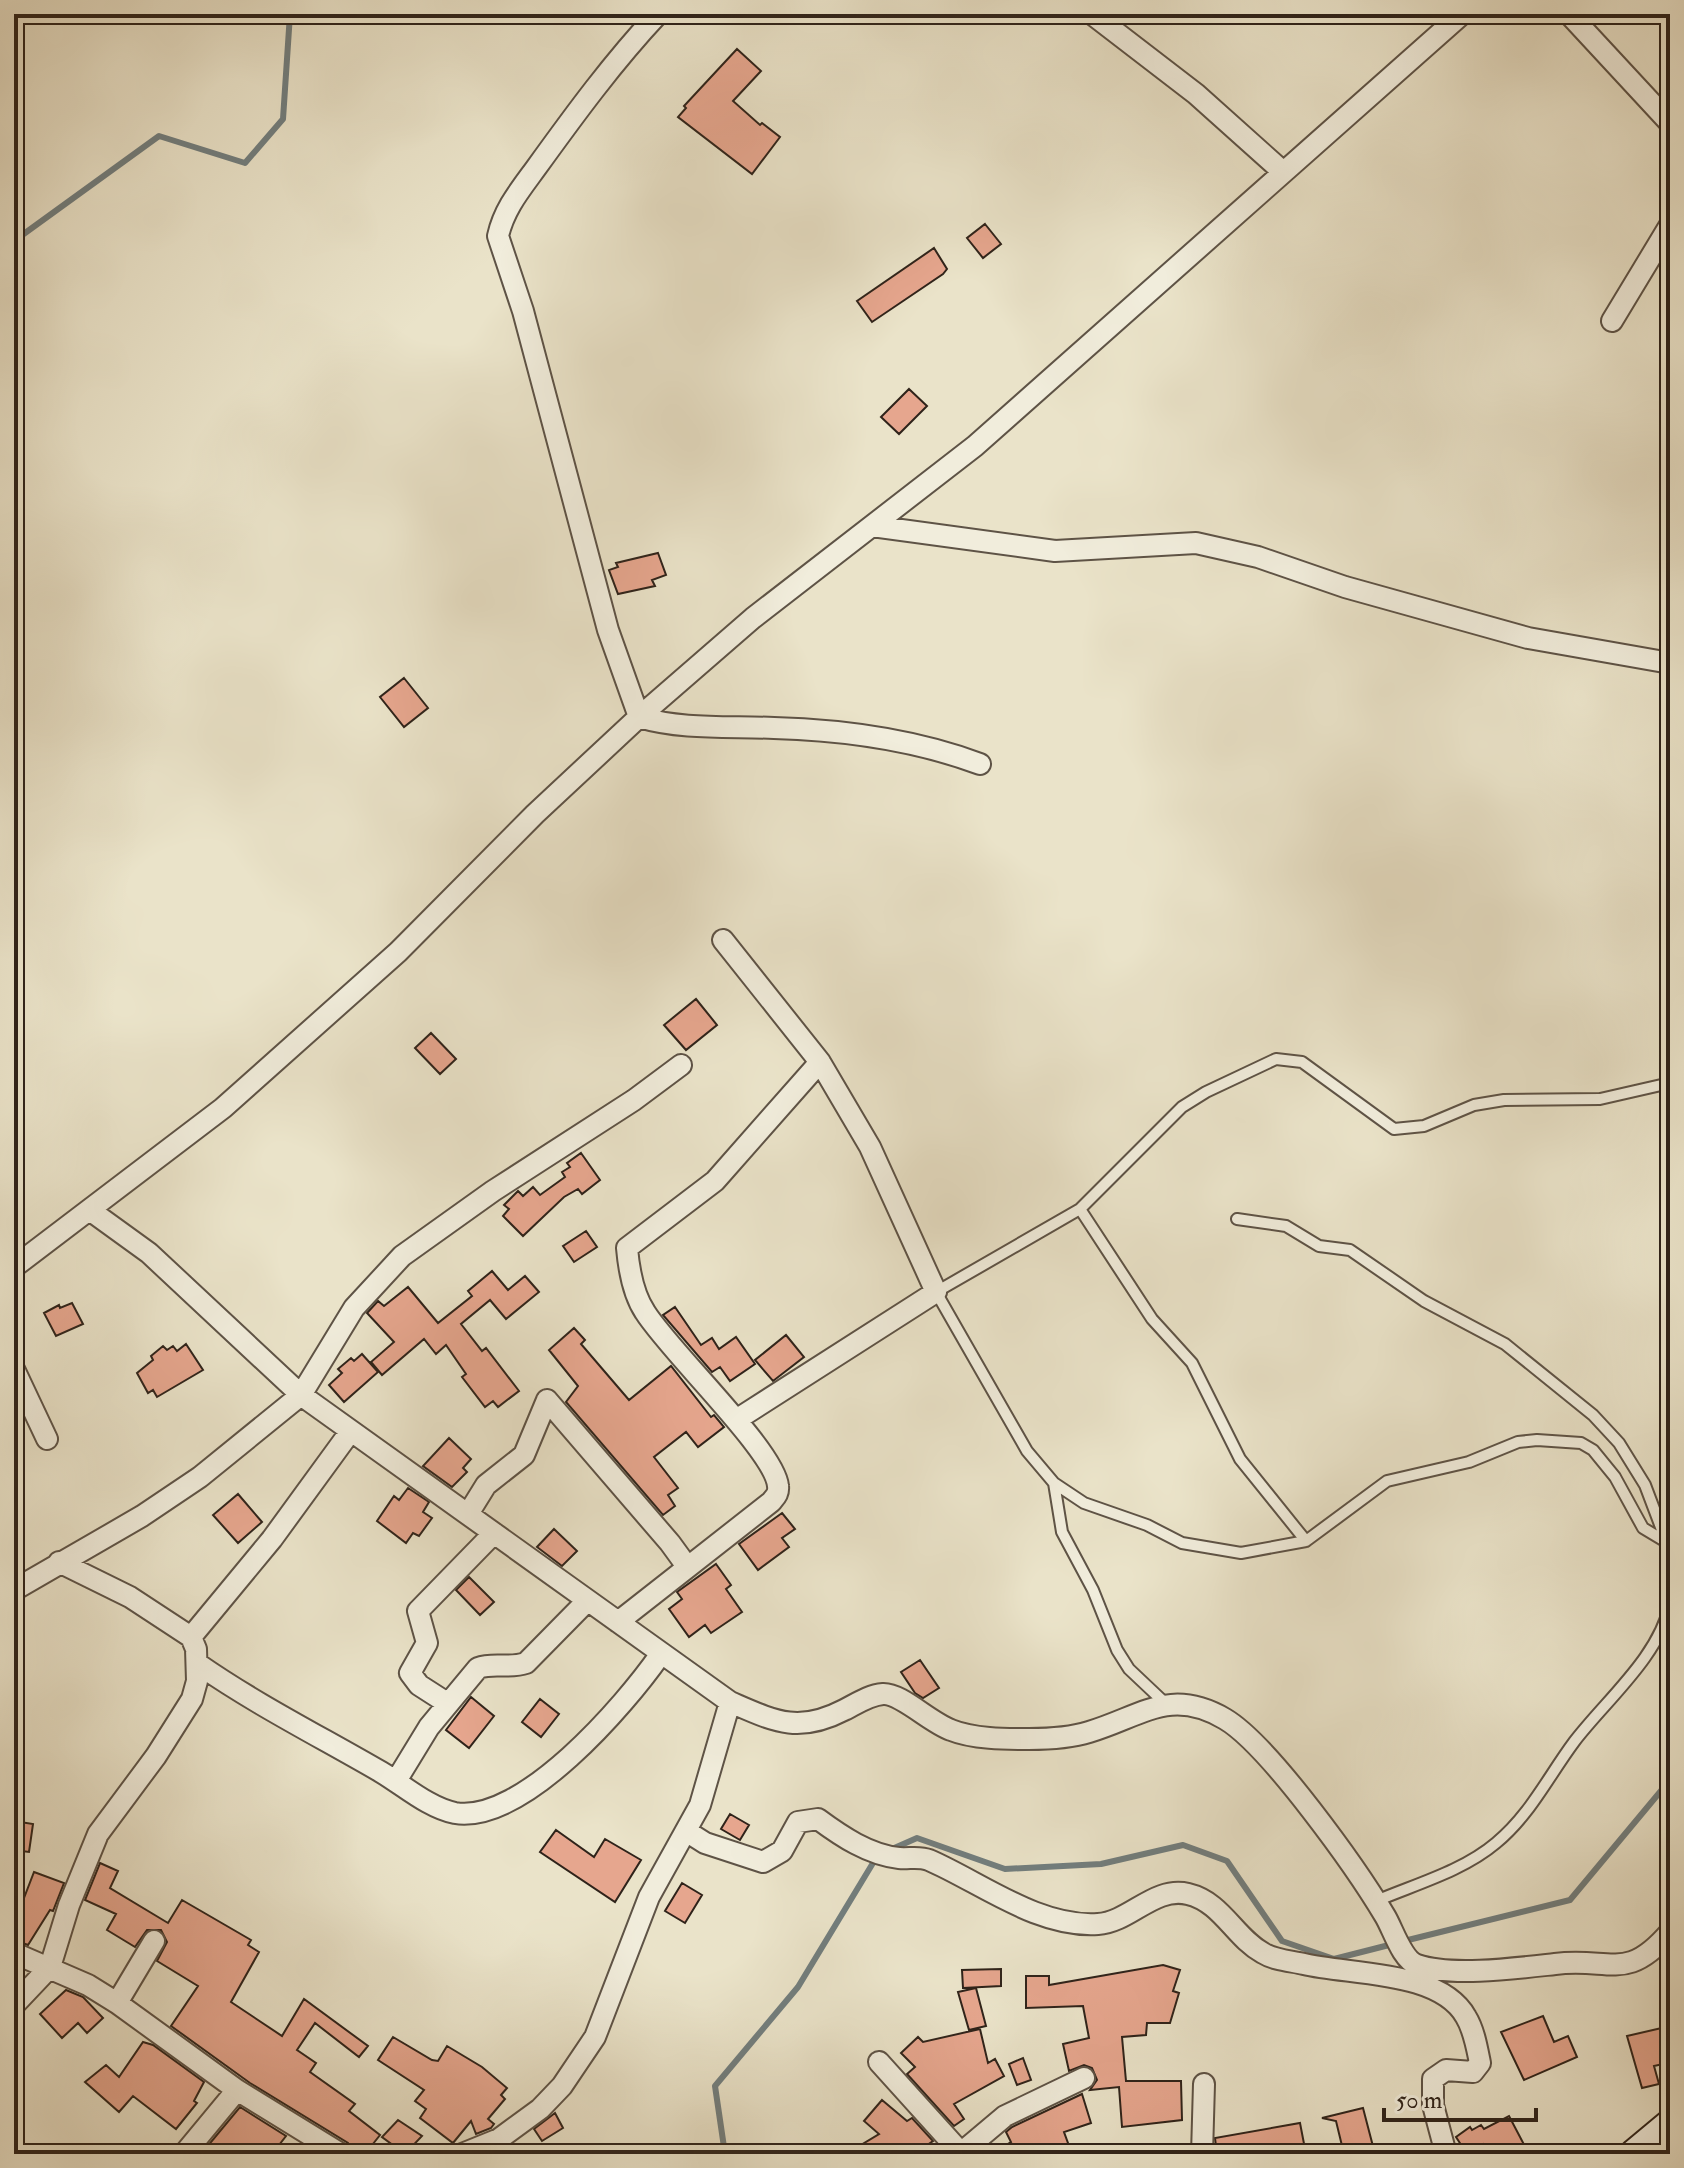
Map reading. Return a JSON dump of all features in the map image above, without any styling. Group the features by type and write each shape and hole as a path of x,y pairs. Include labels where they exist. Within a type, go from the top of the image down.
{"street":[{"path":"639,717 608,630 523,311 498,236 512,200 562,130 605,72 658,14"},
{"path":"1092,14 1196,94 1282,171"},
{"path":"14,1267 223,1108 398,952 535,814 639,717 753,618 975,446 1462,14"},
{"path":"1569,14 1670,123"},
{"path":"1612,321 1670,225"},
{"path":"872,526 1055,551 1196,543 1258,557 1345,587 1528,638 1670,663"},
{"path":"639,717 679,726 813,729 879,736 937,748 980,764"},
{"path":"723,940 820,1062 870,1147 936,1292 736,1420"},
{"path":"618,1622 777,1494 775,1476 736,1420 676,1355 645,1313 633,1285 627,1248 715,1181 820,1062"},
{"path":"14,1590 142,1516 200,1477 301,1395 354,1308 402,1256 472,1205 634,1100 681,1065"},
{"path":"91,1211 149,1253 301,1395 660,1655 730,1702 794,1725 825,1719 867,1698 885,1694 906,1701 927,1720 955,1732 1029,1739 1088,1732 1165,1703 1196,1706 1227,1720 1257,1744 1376,1901 1396,1933 1405,1955 1418,1966 1472,1970 1558,1963 1627,1964 1650,1955 1670,1932"},
{"path":"14,1369 47,1439"},
{"path":"468,1514 486,1485 524,1455 547,1400 686,1565"},
{"path":"191,1637 320,1477 350,1432"},
{"path":"447,1703 419,1685 410,1673 427,1643 419,1607 494,1533"},
{"path":"14,2005 50,1967 69,1905 98,1834 156,1756 192,1699 198,1664 191,1637 130,1597 59,1562"},
{"path":"396,1781 447,1703 478,1668 488,1664 512,1668 526,1663 587,1601"},
{"path":"198,1664 272,1712 454,1813 493,1807 533,1783 590,1740 614,1716 660,1655"},
{"path":"462,2154 499,2139 523,2124 562,2086 581,2059 605,2015 649,1897 686,1831 710,1779 730,1702"},
{"path":"686,1831 705,1843 763,1862 782,1851 798,1822 818,1819 842,1837 875,1852 899,1858 926,1859 1011,1903 1075,1922 1098,1924 1165,1895 1183,1893 1201,1897 1220,1910 1264,1954 1322,1968 1423,1984 1454,2001 1466,2016 1480,2063 1473,2072 1446,2070 1433,2079 1433,2105 1446,2154"},
{"path":"117,2003 154,1941"},
{"path":"14,1953 50,1967 117,2003 237,2090 341,2154"},
{"path":"879,2062 962,2153 1005,2116 1084,2078"},
{"path":"1202,2154 1204,2084"},
{"path":"184,2154 237,2090"},
{"path":"1634,2154 1670,2124"}],"lane":[{"path":"1669,1547 1643,1528 1615,1477 1593,1450 1581,1443 1537,1440 1518,1442 1469,1462 1387,1481 1306,1541 1241,1553 1182,1543 1147,1525 1109,1513 1054,1483 1027,1451 936,1292 1080,1209 1182,1107 1206,1092 1276,1059 1302,1062 1394,1129 1410,1130 1474,1105 1504,1100 1600,1099 1670,1083"},
{"path":"1080,1209 1152,1319 1192,1363 1240,1459 1306,1541"},
{"path":"1237,1219 1286,1226 1319,1246 1350,1250 1424,1301 1505,1344 1593,1415 1619,1443 1645,1485 1669,1547"},
{"path":"1054,1483 1062,1532 1093,1590 1117,1650 1129,1669 1165,1703"},
{"path":"1376,1901 1461,1866 1494,1845 1523,1818 1572,1745 1647,1653 1666,1623 1670,1604"}],"building":[{"path":"737,49 761,71 733,101 760,125 762,123 780,137 752,174 678,117 686,108 684,106"},
{"path":"985,224 1001,244 983,258 967,238"},
{"path":"934,248 947,269 943,274 872,322 857,301"},
{"path":"909,389 927,406 899,434 881,417"},
{"path":"658,553 666,575 652,580 655,586 618,594 609,570 618,567 616,563"},
{"path":"404,678 428,708 404,727 380,697"},
{"path":"696,999 717,1025 686,1050 664,1025"},
{"path":"431,1033 456,1059 440,1074 415,1048"},
{"path":"581,1153 600,1180 582,1194 578,1189 564,1197 523,1236 503,1216 509,1209 504,1205 518,1191 523,1196 533,1187 540,1195 565,1177 562,1172 570,1167 567,1163"},
{"path":"586,1231 597,1247 574,1262 563,1246"},
{"path":"492,1271 508,1290 525,1276 539,1292 506,1319 490,1300 461,1324 482,1351 486,1348 519,1391 498,1407 493,1401 485,1407 462,1377 466,1374 446,1345 436,1354 424,1339 382,1375 371,1362 394,1342 367,1313 378,1301 384,1306 408,1287 438,1323 472,1296 468,1291"},
{"path":"72,1303 83,1324 56,1336 44,1313 59,1305 60,1308"},
{"path":"675,1307 701,1345 712,1338 719,1349 736,1337 755,1364 730,1381 720,1367 712,1372 663,1315"},
{"path":"574,1328 585,1340 581,1344 629,1400 671,1366 711,1417 714,1415 724,1427 698,1447 686,1432 654,1457 678,1488 668,1495 675,1506 663,1515 566,1402 578,1386 549,1350"},
{"path":"786,1335 804,1357 773,1381 755,1360"},
{"path":"186,1344 203,1370 157,1397 153,1390 148,1393 137,1373 153,1360 151,1356 163,1346 167,1350 173,1346 177,1351"},
{"path":"362,1354 378,1372 344,1402 329,1385 342,1373 338,1369 351,1358 354,1361"},
{"path":"449,1438 471,1459 463,1468 467,1472 452,1487 423,1466"},
{"path":"408,1488 429,1502 423,1512 432,1518 419,1536 413,1533 406,1543 377,1521 394,1496 399,1500"},
{"path":"238,1494 262,1522 238,1543 213,1515"},
{"path":"782,1513 795,1529 782,1538 789,1547 758,1570 739,1544"},
{"path":"554,1529 577,1551 562,1566 537,1547"},
{"path":"716,1564 731,1585 726,1589 742,1612 711,1633 705,1625 689,1637 669,1609 682,1599 677,1592"},
{"path":"469,1577 494,1602 480,1615 456,1590"},
{"path":"920,1660 939,1688 923,1698 915,1693 901,1672"},
{"path":"471,1697 494,1716 469,1748 446,1730"},
{"path":"540,1699 559,1714 541,1737 522,1722"},
{"path":"730,1814 749,1825 740,1840 721,1829"},
{"path":"14,1821 33,1824 29,1852 14,1850"},
{"path":"556,1830 594,1857 605,1839 641,1860 615,1902 540,1852"},
{"path":"100,1863 118,1871 110,1888 168,1923 182,1900 251,1940 248,1945 259,1952 231,2002 282,2036 304,1999 368,2046 359,2057 315,2023 297,2050 316,2063 310,2072 355,2104 349,2111 380,2135 365,2154 354,2154 348,2143 250,2083 171,2026 198,1986 157,1961 167,1942 161,1930 147,1930 135,1947 107,1930 116,1914 85,1900"},
{"path":"34,1872 64,1883 53,1911 50,1910 28,1945 14,1940 14,1924"},
{"path":"682,1883 702,1895 685,1923 665,1911"},
{"path":"1163,1965 1180,1970 1173,1991 1179,1993 1170,2023 1147,2023 1146,2035 1122,2037 1126,2081 1181,2081 1182,2120 1122,2127 1119,2087 1090,2090 1097,2080 1092,2068 1084,2065 1069,2071 1063,2044 1089,2038 1083,2006 1026,2008 1026,1976 1049,1976 1049,1985"},
{"path":"1001,1969 1001,1986 963,1988 962,1970"},
{"path":"976,1988 986,2026 969,2030 958,1992"},
{"path":"66,1990 83,1997 103,2018 87,2033 78,2023 62,2038 40,2014"},
{"path":"1543,2016 1554,2042 1568,2036 1577,2057 1524,2080 1501,2032"},
{"path":"1666,2027 1670,2051 1661,2053 1663,2064 1654,2066 1659,2084 1642,2088 1627,2036"},
{"path":"980,2029 988,2063 995,2059 1004,2076 954,2104 964,2119 954,2126 907,2074 915,2067 901,2053 918,2037 923,2042"},
{"path":"393,2037 438,2061 447,2046 482,2067 507,2088 501,2095 505,2099 488,2119 494,2124 491,2128 476,2134 471,2121 453,2143 420,2118 426,2109 415,2101 424,2090 378,2060"},
{"path":"143,2042 153,2045 204,2082 194,2101 197,2103 176,2129 133,2096 119,2112 85,2082 106,2065 119,2077"},
{"path":"1023,2058 1031,2080 1017,2085 1009,2064"},
{"path":"1082,2094 1091,2123 1064,2132 1072,2154 991,2154 1011,2142 1006,2132 1012,2127"},
{"path":"882,2100 907,2121 912,2118 933,2141 914,2154 846,2154 879,2134 864,2121"},
{"path":"240,2107 286,2136 272,2154 201,2154"},
{"path":"1363,2108 1375,2154 1344,2154 1336,2121 1322,2118"},
{"path":"555,2113 563,2128 542,2141 534,2129"},
{"path":"1509,2116 1529,2154 1490,2154 1483,2144 1467,2154 1456,2137 1470,2127 1472,2130 1481,2125 1484,2129"},
{"path":"398,2120 422,2136 405,2154 382,2137"},
{"path":"1300,2123 1306,2154 1217,2154 1215,2138"}],"waterway":[{"path":"14,241 159,136 245,163 283,119 290,14"},
{"path":"1404,1941 1570,1900 1670,1780"},
{"path":"892,1849 917,1838 1005,1869 1101,1864 1183,1845 1227,1861 1282,1941 1334,1959 1393,1944"},
{"path":"725,2154 715,2086 798,1987 876,1858"}]}
